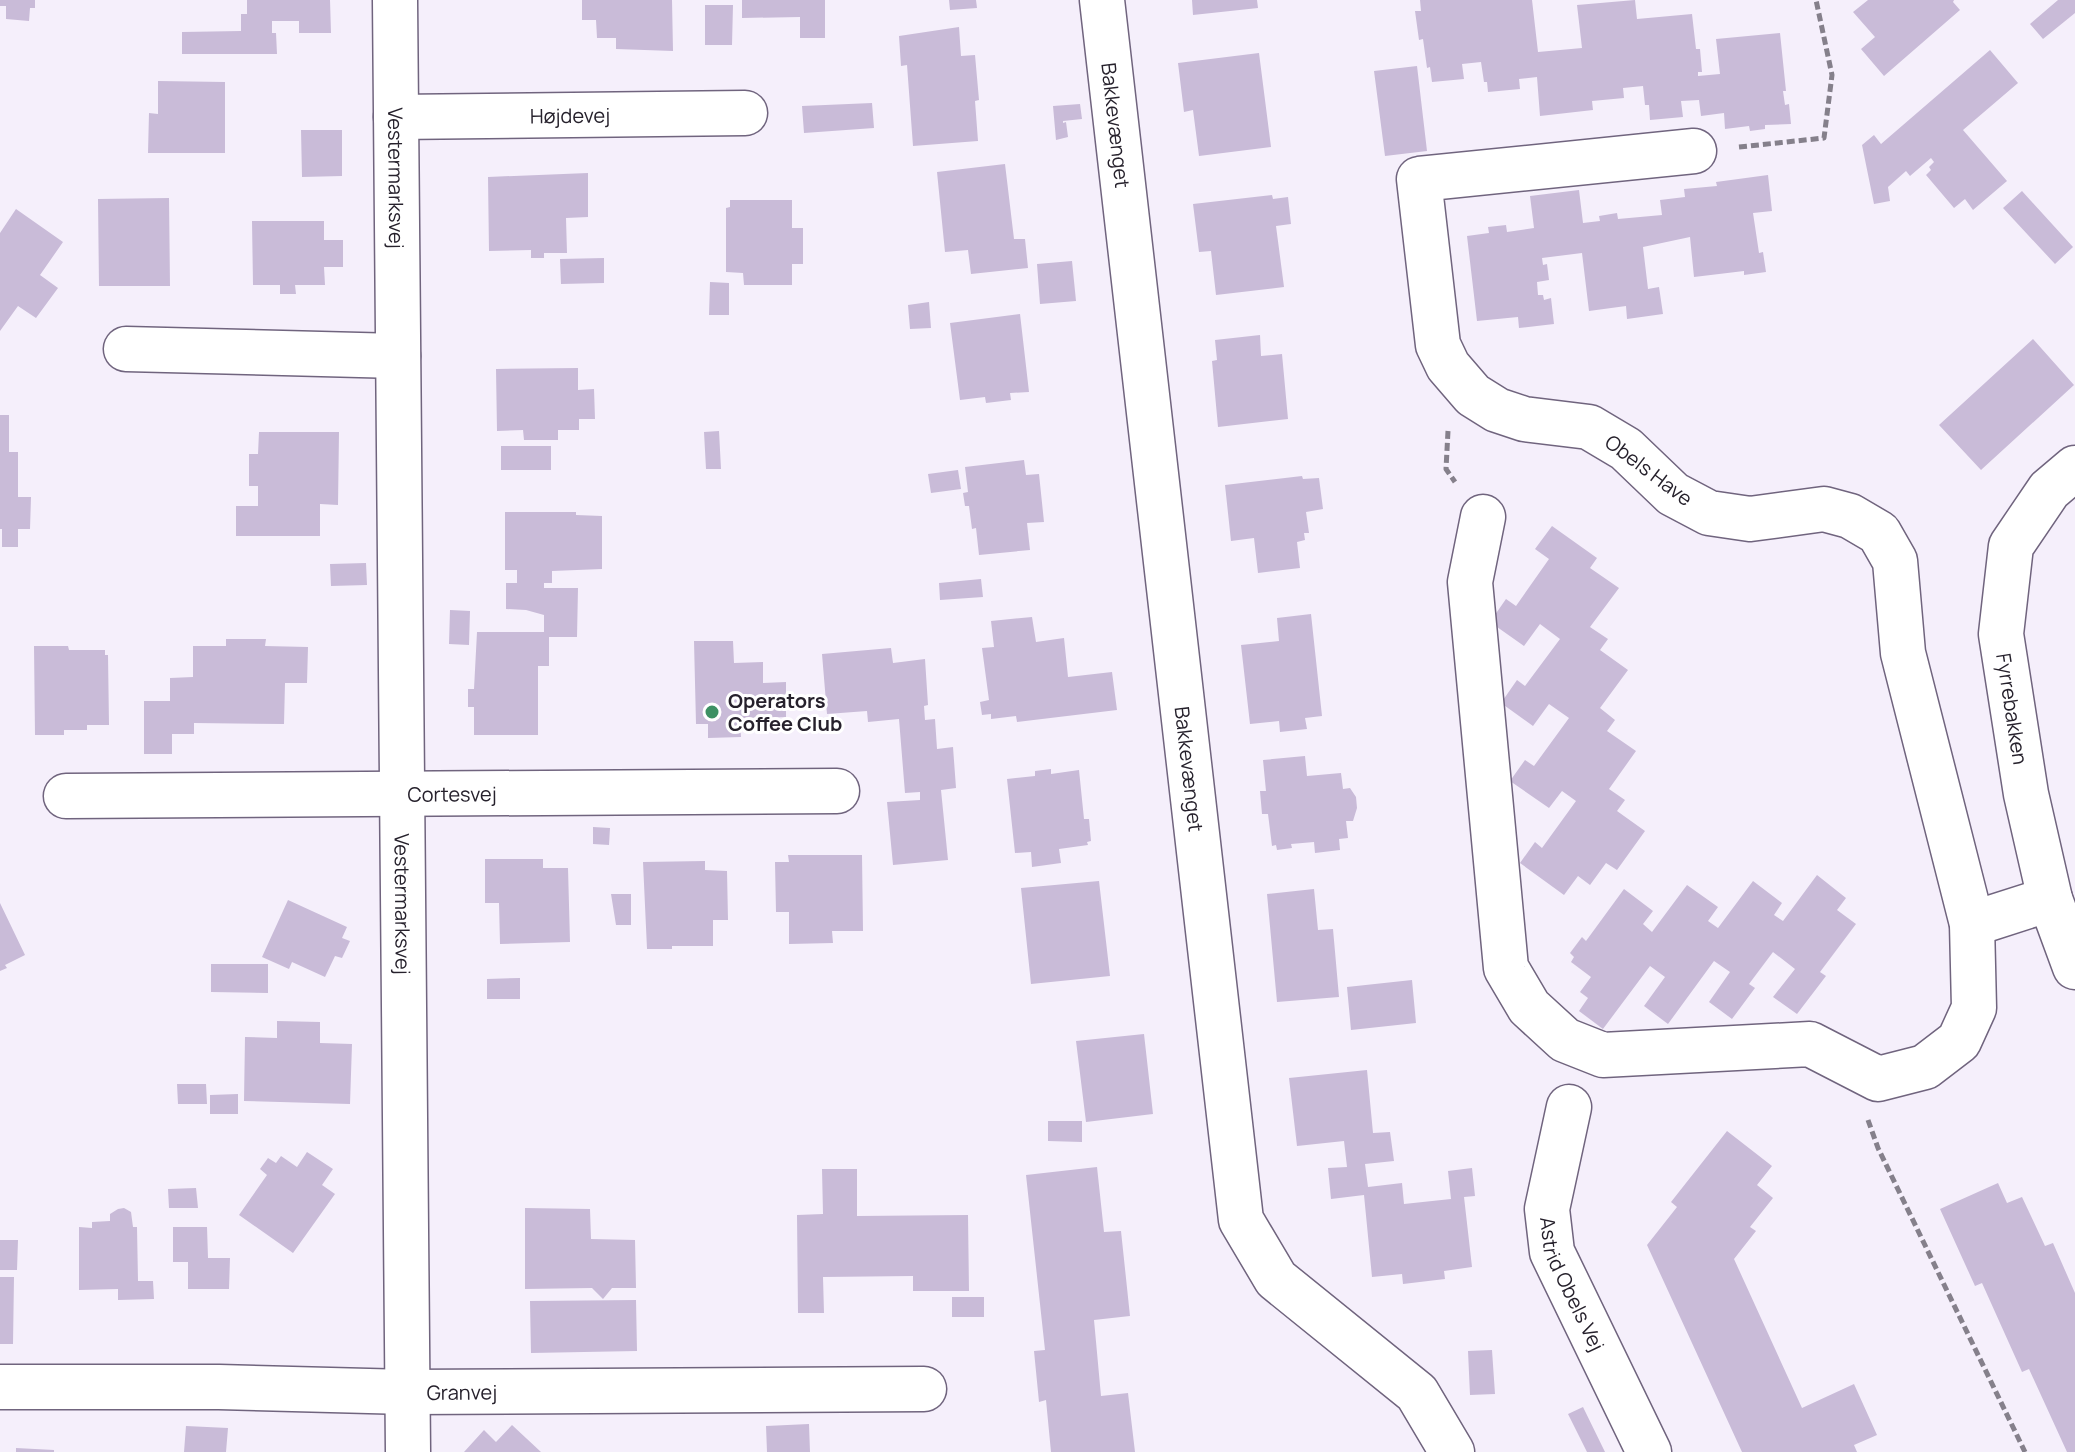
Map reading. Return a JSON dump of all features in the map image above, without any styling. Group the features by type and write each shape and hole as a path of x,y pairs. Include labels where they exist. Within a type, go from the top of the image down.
{"street":[{"name":"Vestermarksvej","path":"395,0 408,1452"},
{"name":"Bakkevænget","path":"1102,0 1241,1220 1276,1279 1417,1393 1452,1452"},
{"name":"Højdevej","path":"396,117 745,113"},
{"name":"Obels Have","path":"1694,151 1419,179 1438,345 1448,366 1473,395 1497,410 1524,419 1589,427 1626,449 1673,494 1709,513 1750,519 1824,509 1850,516 1879,533 1895,561 1903,653 1972,924 1974,1008 1959,1041 1925,1067 1878,1079"},
{"path":"126,349 398,356"},
{"name":"Fyrrebakken","path":"2075,468 2049,490 2011,546 2001,634 2026,794 2050,899 2075,967"},
{"path":"1483,517 1470,582 1506,968 1529,1007 1565,1040 1603,1055 1810,1044 1878,1079"},
{"name":"Cortesvej","path":"66,796 837,791"},
{"path":"1972,924 2050,899"},
{"name":"Astrid Obels Vej","path":"1569,1107 1547,1209 1552,1252 1649,1452"},
{"name":"Granvej","path":"0,1387 219,1387 407,1392 924,1389"}],"path":[{"path":"1694,151 1824,138 1832,75 1816,0"},
{"path":"1473,395 1448,429 1446,469 1483,517"},
{"path":"1878,1079 1863,1105 1878,1148 2025,1452"}],"building":[{"path":"0,0 35,0 35,8 30,8 29,21 6,19 6,6 0,6"},
{"path":"247,0 330,0 331,33 299,33 299,21 272,21 277,54 182,54 182,32 241,31 241,14 247,14"},
{"path":"582,0 672,0 673,51 616,49 616,38 597,38 596,20 582,20"},
{"path":"742,0 825,0 825,38 800,38 800,17 742,18"},
{"path":"949,0 976,0 977,8 950,10"},
{"path":"1192,0 1257,0 1258,8 1193,15"},
{"path":"1420,0 1532,0 1538,52 1582,48 1577,5 1635,0 1637,19 1692,14 1696,49 1700,49 1702,72 1698,72 1698,76 1720,74 1716,39 1780,33 1786,91 1783,91 1785,105 1789,104 1791,124 1765,125 1765,129 1750,131 1749,126 1725,129 1724,113 1701,116 1699,100 1681,101 1683,117 1650,120 1643,86 1623,88 1624,98 1592,101 1593,110 1540,116 1537,77 1519,79 1520,89 1488,92 1481,62 1462,64 1464,79 1432,82 1423,39 1419,40 1415,11 1421,11"},
{"path":"1868,0 1954,0 1960,10 1884,76 1861,49 1875,37 1853,12"},
{"path":"2058,0 2075,0 2075,13 2043,39 2030,24"},
{"path":"705,5 733,5 732,45 705,45"},
{"path":"959,27 961,56 975,55 979,100 975,101 978,141 913,146 907,65 901,66 899,36"},
{"path":"1990,50 2018,83 1963,130 2007,181 1973,210 1965,199 1954,208 1926,175 1934,162 1931,158 1910,176 1906,171 1888,187 1890,201 1874,204 1862,145 1874,135 1881,144"},
{"path":"1259,53 1271,147 1199,156 1193,110 1184,112 1178,63"},
{"path":"1417,66 1427,151 1385,156 1374,71"},
{"path":"158,81 225,82 225,153 148,153 149,113 158,114"},
{"path":"872,103 874,128 804,133 802,106"},
{"path":"1080,104 1082,119 1063,121 1066,122 1068,137 1056,140 1053,106"},
{"path":"301,130 342,130 342,176 302,177"},
{"path":"1005,164 1014,239 1025,239 1028,268 971,274 968,250 945,252 937,172"},
{"path":"588,173 588,217 566,218 567,253 544,253 544,258 531,258 531,250 489,251 488,177"},
{"path":"1768,175 1772,211 1753,213 1759,253 1763,252 1766,272 1744,275 1744,271 1694,277 1690,237 1643,247 1648,289 1659,287 1663,314 1627,319 1626,306 1589,311 1582,253 1542,258 1543,265 1547,264 1549,280 1537,282 1538,295 1543,295 1544,300 1551,298 1554,324 1519,328 1518,317 1477,321 1467,236 1489,233 1488,227 1506,225 1507,232 1534,228 1530,196 1579,190 1583,223 1600,221 1599,216 1617,213 1618,219 1662,215 1660,200 1685,197 1684,189 1717,186 1716,182"},
{"path":"2022,191 2073,247 2055,264 2003,208"},
{"path":"1272,195 1273,199 1288,197 1291,224 1276,226 1284,287 1216,295 1211,251 1199,252 1193,204"},
{"path":"169,198 170,286 99,286 98,199"},
{"path":"730,200 792,200 792,228 803,228 803,264 792,264 792,285 744,285 743,273 726,272 726,208 730,207"},
{"path":"16,209 63,242 40,275 58,288 36,318 18,306 0,331 0,233"},
{"path":"252,221 324,221 324,240 343,240 343,267 324,267 325,285 295,285 296,294 280,294 280,285 253,285"},
{"path":"604,258 604,283 561,284 560,259"},
{"path":"1072,261 1076,301 1040,304 1037,264"},
{"path":"710,282 729,283 729,315 709,315"},
{"path":"929,302 931,328 910,329 908,305"},
{"path":"1020,314 1029,392 1010,393 1011,400 986,403 985,397 960,400 950,323"},
{"path":"1260,335 1261,356 1282,354 1288,419 1218,427 1212,361 1217,360 1215,340"},
{"path":"2033,339 2074,385 1981,470 1939,425"},
{"path":"578,368 578,390 594,389 595,419 579,419 579,430 558,430 558,440 524,440 523,430 497,431 496,369"},
{"path":"0,415 9,415 9,452 18,452 18,497 31,497 30,529 18,529 18,547 2,547"},
{"path":"719,431 721,469 706,469 704,432"},
{"path":"259,432 339,432 338,505 320,504 320,536 236,536 236,506 258,506 258,486 249,486 249,454 258,454"},
{"path":"501,446 551,446 551,470 501,470"},
{"path":"1024,460 1026,475 1039,474 1044,522 1027,523 1030,550 979,555 976,528 972,529 969,506 965,506 963,493 968,492 965,467"},
{"path":"958,470 961,489 931,493 928,474"},
{"path":"1302,476 1303,479 1319,478 1323,509 1306,512 1309,533 1304,533 1305,540 1297,542 1300,568 1258,573 1254,538 1231,541 1225,485"},
{"path":"505,512 576,512 576,515 602,516 602,569 552,571 552,583 544,583 544,588 578,588 577,637 549,637 549,666 538,666 538,735 474,735 474,707 468,707 468,689 474,689 477,632 544,632 544,615 506,609 506,583 517,583 517,570 505,570"},
{"path":"1552,526 1597,558 1590,568 1619,588 1590,627 1608,639 1600,650 1628,670 1600,708 1615,720 1607,731 1636,751 1609,789 1625,800 1617,811 1645,831 1617,870 1606,863 1590,885 1578,876 1564,895 1520,863 1535,842 1542,848 1576,801 1562,791 1549,808 1510,781 1525,760 1534,766 1569,718 1549,704 1533,726 1501,703 1517,680 1525,686 1560,639 1540,624 1524,646 1490,622 1506,599 1516,606 1549,559 1535,549"},
{"path":"366,563 367,585 331,586 330,564"},
{"path":"981,579 983,597 940,600 939,583"},
{"path":"450,610 470,611 469,645 449,644"},
{"path":"1311,614 1322,716 1305,718 1307,729 1280,732 1279,721 1250,724 1241,645 1279,641 1277,618"},
{"path":"1032,617 1036,642 1064,638 1068,677 1112,672 1117,710 1017,722 1016,716 991,719 991,714 982,715 980,702 989,700 982,648 994,647 991,621"},
{"path":"226,639 266,639 265,646 308,647 307,683 285,683 284,724 194,723 194,734 172,734 172,754 144,754 144,701 170,701 170,678 193,677 193,646 226,646"},
{"path":"694,641 733,641 734,663 763,662 763,683 786,682 786,717 764,718 764,723 740,723 741,737 708,738 708,724 696,724"},
{"path":"34,646 105,650 105,655 108,655 109,725 87,725 87,730 64,730 64,735 35,735"},
{"path":"891,648 893,663 925,659 928,705 924,706 925,720 935,719 937,749 953,747 956,788 941,790 948,860 893,865 887,802 920,800 920,792 905,793 899,719 868,722 867,711 827,714 822,654"},
{"path":"1305,756 1307,776 1341,773 1343,789 1350,788 1356,797 1353,821 1346,821 1348,838 1339,839 1340,850 1315,853 1314,842 1291,844 1292,848 1277,850 1276,845 1272,846 1268,814 1262,814 1260,791 1266,791 1263,760"},
{"path":"1051,769 1051,774 1079,770 1084,819 1089,819 1091,841 1087,842 1088,845 1059,849 1061,863 1032,867 1031,852 1015,853 1007,779 1035,776 1035,771"},
{"path":"593,827 610,828 609,845 593,844"},
{"path":"788,855 862,855 863,931 832,931 833,943 789,944 789,912 776,912 775,862 789,862"},
{"path":"485,859 543,859 543,868 568,868 570,942 500,944 499,903 485,903"},
{"path":"705,861 705,870 727,871 728,920 713,920 713,946 647,949 643,862"},
{"path":"1817,875 1846,898 1837,910 1856,924 1820,972 1826,976 1797,1014 1773,997 1795,969 1773,952 1749,984 1755,988 1732,1019 1709,1002 1730,972 1714,961 1668,1024 1644,1006 1665,977 1650,966 1603,1029 1579,1011 1588,998 1580,992 1591,977 1571,962 1574,957 1570,953 1582,937 1586,941 1624,889 1653,911 1643,924 1652,932 1687,885 1718,907 1708,921 1718,928 1753,881 1782,903 1774,915 1783,921"},
{"path":"1099,881 1110,976 1031,984 1021,888"},
{"path":"1314,889 1318,930 1333,929 1339,997 1277,1002 1267,894"},
{"path":"611,894 631,894 631,925 616,925"},
{"path":"288,900 347,927 342,938 350,941 342,958 335,956 325,977 292,962 289,969 262,957"},
{"path":"0,903 25,955 0,971"},
{"path":"211,964 268,964 268,993 211,992"},
{"path":"520,978 520,999 487,999 487,979"},
{"path":"1412,980 1416,1023 1351,1030 1347,987"},
{"path":"277,1021 320,1022 320,1043 352,1044 350,1104 244,1101 245,1037 277,1038"},
{"path":"1144,1034 1153,1114 1086,1122 1076,1041"},
{"path":"1367,1070 1373,1133 1390,1132 1394,1161 1365,1164 1368,1187 1402,1183 1404,1204 1451,1199 1448,1171 1472,1168 1475,1196 1464,1197 1472,1267 1444,1271 1445,1279 1403,1284 1402,1274 1372,1277 1364,1195 1331,1199 1328,1168 1347,1167 1344,1141 1297,1146 1289,1078"},
{"path":"177,1084 206,1084 207,1104 178,1104"},
{"path":"238,1094 238,1114 210,1114 210,1095"},
{"path":"1048,1121 1082,1121 1082,1142 1048,1141"},
{"path":"1727,1131 1772,1166 1757,1185 1773,1198 1750,1227 1756,1231 1734,1259 1802,1408 1854,1384 1877,1435 1854,1445 1857,1452 1742,1452 1647,1245 1677,1207 1671,1202"},
{"path":"307,1152 333,1169 322,1185 335,1194 293,1253 239,1215 267,1175 260,1169 268,1158 276,1163 281,1156 297,1167"},
{"path":"1097,1167 1104,1232 1121,1231 1130,1316 1094,1320 1101,1396 1128,1393 1135,1452 1051,1452 1046,1400 1039,1402 1034,1351 1045,1350 1026,1175"},
{"path":"822,1169 857,1169 857,1216 968,1215 969,1291 913,1291 913,1276 823,1277 824,1313 798,1313 797,1215 823,1214"},
{"path":"1998,1183 2007,1203 2022,1197 2045,1246 2053,1243 2075,1293 2075,1452 2067,1452 2029,1369 2022,1372 1982,1283 1975,1286 1940,1209"},
{"path":"196,1188 198,1208 169,1208 168,1189"},
{"path":"124,1208 131,1212 133,1227 137,1227 138,1281 153,1281 154,1299 118,1300 118,1289 79,1290 79,1227 92,1228 92,1222 110,1221 110,1214"},
{"path":"525,1208 590,1209 591,1239 635,1240 636,1288 612,1288 603,1299 592,1288 525,1289"},
{"path":"173,1227 207,1227 208,1258 230,1258 229,1289 188,1289 188,1262 173,1262"},
{"path":"0,1240 18,1240 17,1270 0,1270"},
{"path":"0,1277 14,1277 13,1344 0,1344"},
{"path":"952,1297 984,1297 984,1317 952,1317"},
{"path":"636,1300 637,1351 531,1353 530,1301"},
{"path":"1492,1350 1495,1394 1470,1395 1468,1351"},
{"path":"1583,1407 1605,1452 1587,1452 1568,1414"},
{"path":"809,1424 810,1452 767,1452 766,1426"},
{"path":"512,1425 541,1452 464,1452 484,1430 496,1442"},
{"path":"186,1426 228,1428 226,1452 184,1452"},
{"path":"16,1448 54,1450 54,1452 16,1452"}],"place":[{"name":"Operators Coffee Club","path":"712,712"}]}
